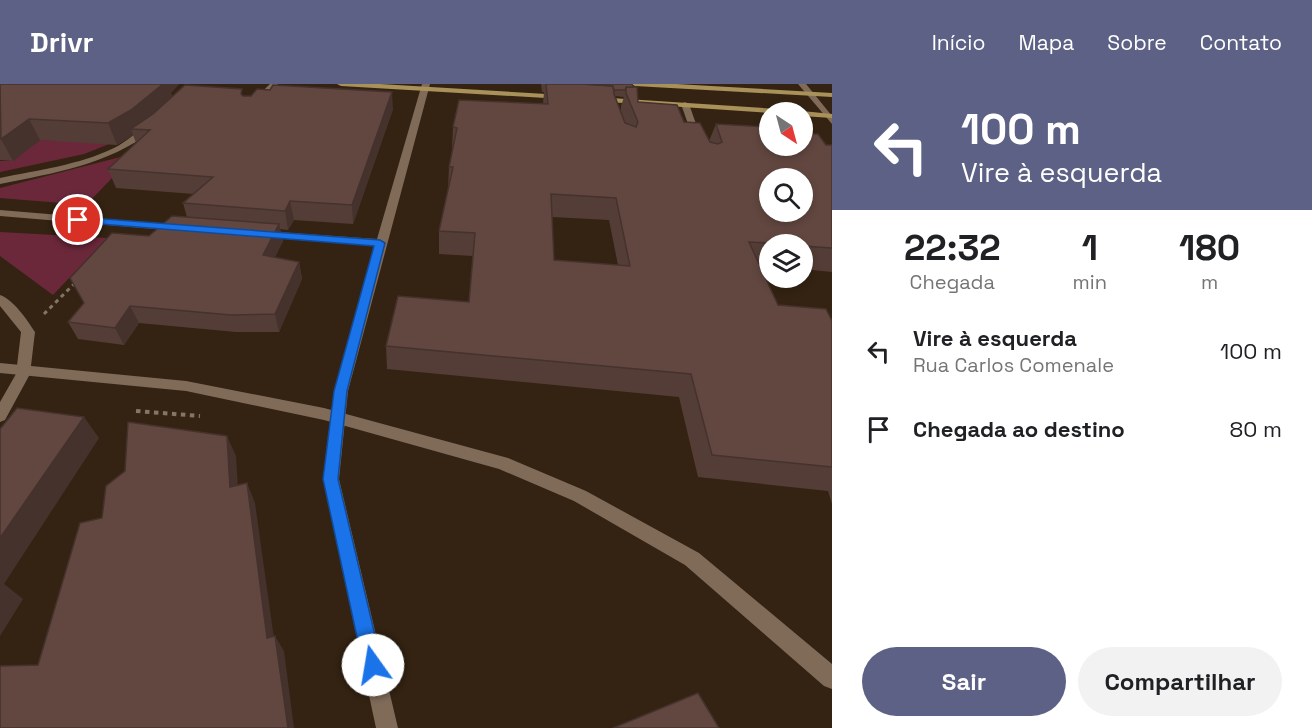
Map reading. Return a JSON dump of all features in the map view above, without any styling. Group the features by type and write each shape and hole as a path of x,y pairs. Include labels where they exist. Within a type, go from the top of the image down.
{"main road":[{"path":"340,84 425,86 567,97"},
{"path":"635,84 832,95"},
{"path":"591,98 759,109"},
{"path":"813,115 831,117"}],"street":[{"path":"250,109 274,84"},
{"path":"802,84 831,117"},
{"path":"387,728 331,479 341,391 352,345 425,86"},
{"path":"615,100 615,112"},
{"path":"685,104 703,153"},
{"path":"0,181 104,156 136,141 159,120"},
{"path":"0,213 193,229"},
{"path":"250,233 380,243"},
{"path":"0,299 28,332 23,375 0,416"},
{"path":"0,368 186,386 324,414 502,463 580,496 692,559 832,678"}],"path":[{"path":"42,316 83,275"},
{"path":"136,411 201,417"}],"shaded area":[{"path":"40,140 114,142 84,154 0,172 0,161 13,161"},
{"path":"136,153 86,205 0,198 0,188"},
{"path":"0,232 107,238 53,295 0,256"}],"building":[{"path":"0,84 163,84 131,110 108,123 29,119 1,139"},
{"path":"546,84 613,86 625,123 636,127 638,122 626,93 626,87 637,87 638,102 677,105 684,122 700,123 710,142 718,144 722,142 716,124 759,126 759,156 813,156 813,134 818,134 826,145 832,145 832,248 813,247 813,234 759,234 759,243 749,242 759,264 759,288 770,288 778,305 826,309 832,321 832,467 712,455 691,374 386,346 398,296 469,302 475,233 439,231 453,167 449,167 457,128 453,127 459,100 548,104","holes":["551,194 616,198 630,266 554,260"]},
{"path":"583,84 632,84 633,87 614,90 613,86"},
{"path":"185,85 242,89 243,96 251,96 257,89 270,90 273,85 392,92 352,205 290,201 285,211 183,203 213,177 108,169 150,130 131,129 153,114"},
{"path":"172,216 279,224 263,255 299,262 275,314 231,315 130,306 115,328 68,322 84,303 70,278 112,233 149,236"},
{"path":"17,408 84,417 0,538 0,429"},
{"path":"128,422 227,436 230,487 247,483 267,638 275,636 288,728 0,728 0,666 38,665 80,523 102,518 106,486 125,471"},
{"path":"698,693 719,728 613,728"}],"route":[{"path":"78,220 380,243 341,391 331,479 373,665"}]}
